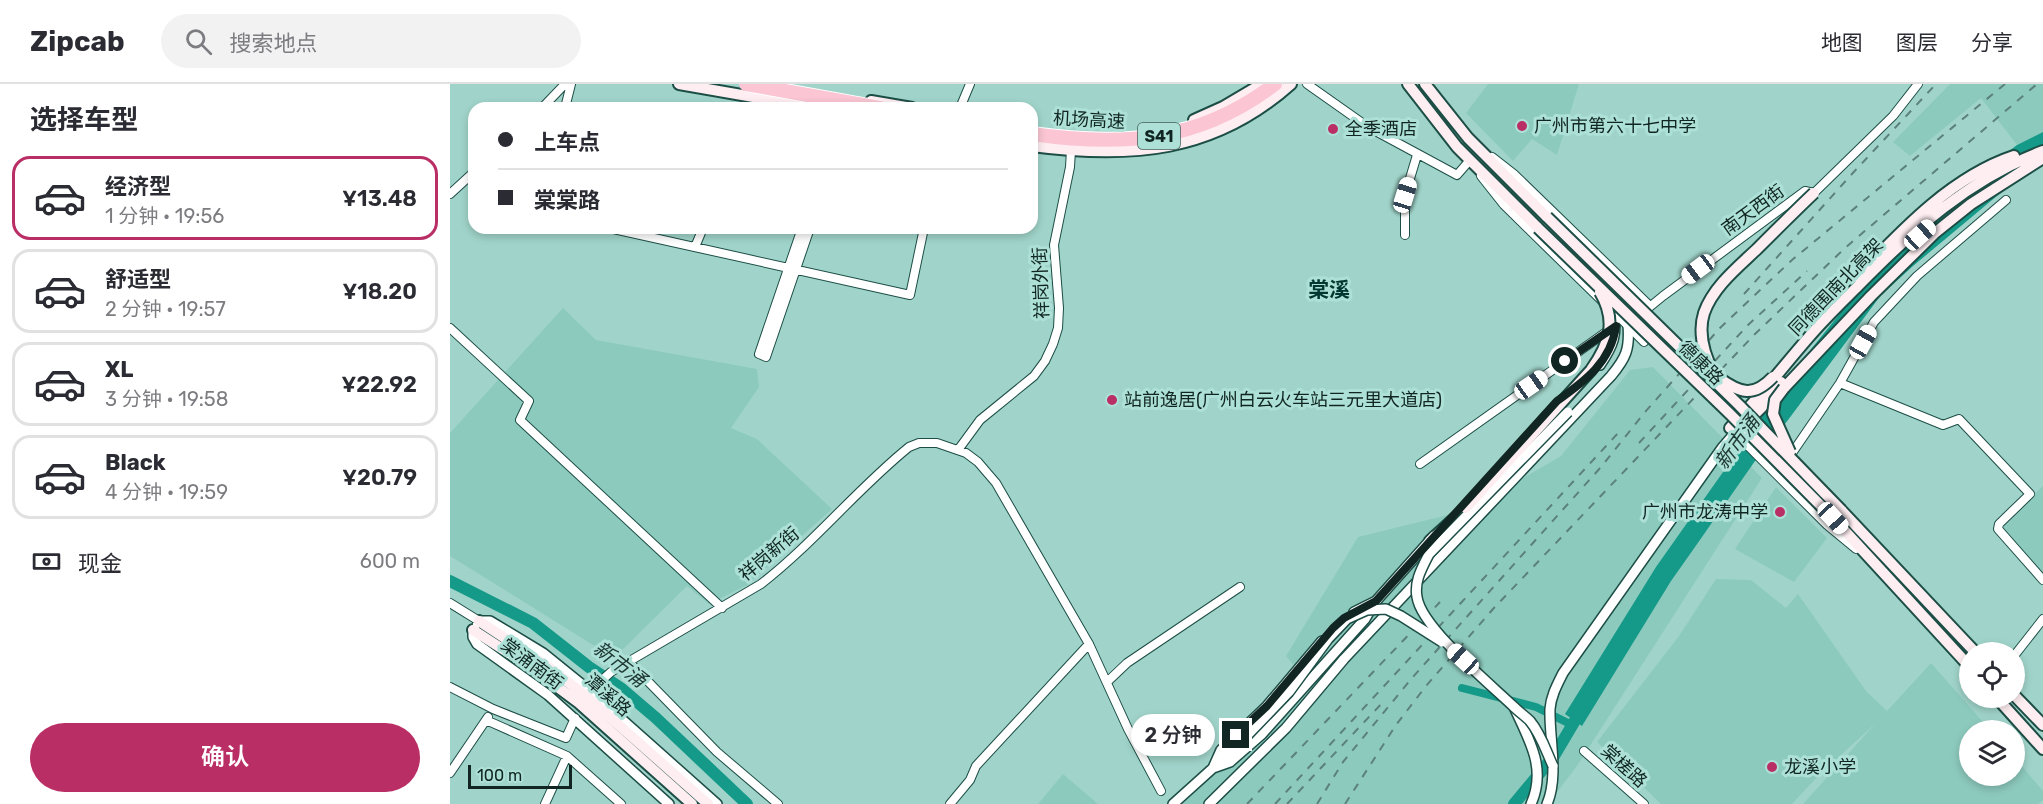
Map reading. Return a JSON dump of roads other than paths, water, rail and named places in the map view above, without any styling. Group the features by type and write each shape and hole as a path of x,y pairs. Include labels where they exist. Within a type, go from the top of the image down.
{"highway":[{"path":"746,84 846,102"},
{"name":"机场高速","path":"1038,135 1112,141 1140,140 1167,135 1222,116 1275,84"}],"main road":[{"path":"678,84 755,102"},
{"path":"777,84 852,102"},
{"path":"1038,128 1104,134 1155,131 1205,116 1262,84"},
{"path":"1038,147 1128,152 1162,148 1197,139 1249,116 1290,84"},
{"path":"1401,84 1421,101"},
{"name":"德康路","path":"1408,84 1470,160 1833,518 1959,654"},
{"name":"德康路","path":"1428,86 1479,149 1798,465 1966,642"},
{"path":"1690,357 1738,390 1748,392 1758,390 1766,385 1846,288 1905,229 1950,190 2009,157 2043,150"},
{"name":"同德围南北高架","path":"1736,433 1757,400 1904,240 1947,204 1994,172 2043,150"},
{"path":"1798,465 1786,445 1773,414 1775,400 1788,382 1936,232 1971,204 2043,158"},
{"name":"同德围南北高架","path":"1822,327 1950,209 1993,180 2043,158"},
{"path":"1715,376 1705,354 1702,338 1704,313 1711,299 1730,275 1814,193"},
{"path":"1430,541 1466,508 1591,370 1603,353 1611,323 1603,297 1589,277"},
{"name":"潭溪路","path":"476,626 547,666 586,696 708,804"},
{"name":"潭溪路","path":"495,638 579,703 692,804"},
{"path":"2025,706 2043,725"},
{"path":"2006,708 2043,749"}],"street":[{"path":"548,102 565,84"},
{"path":"566,102 571,84"},
{"path":"962,102 970,84"},
{"path":"1209,804 1260,755 1344,659 1611,376 1626,353 1630,342 1613,311 1504,205 1470,160 1457,175 1368,127 1307,84"},
{"path":"1814,193 1893,116 1918,84"},
{"path":"1479,149 1515,175 1650,306"},
{"name":"祥岗外街","path":"958,450 980,420 1034,376 1046,360 1053,345 1058,328 1059,308 1054,244 1071,150"},
{"path":"1405,235 1405,195 1417,155"},
{"path":"450,194 468,178"},
{"name":"南天西街","path":"1420,464 1650,306 1805,191 1814,193"},
{"path":"1777,475 1840,382 1874,322 1917,276 2006,201"},
{"path":"636,234 910,295 923,234"},
{"path":"695,247 700,234"},
{"path":"801,234 792,269 766,357 759,354 792,269 807,234"},
{"path":"1577,276 1598,254"},
{"path":"1213,768 1230,762 1280,717 1365,619 1376,601 1557,401 1587,380 1598,368 1622,324"},
{"path":"1622,324 1644,342"},
{"path":"450,328 529,401 520,420 722,608"},
{"path":"1553,766 1540,736 1529,721 1447,645 1427,619 1417,599 1417,586 1420,571 1429,554 1441,541 1568,412 1611,376"},
{"path":"1840,382 1943,425 1959,419 2030,494 1999,524 1998,529 2043,580"},
{"path":"1547,804 1553,766 1550,708 1556,686 1650,548 1722,448 1736,433 1827,525 1874,563"},
{"name":"祥岗新街","path":"590,691 611,672 722,608 773,574 909,447 931,442 958,450 978,462 996,483 1089,644 1161,791"},
{"path":"1407,566 1414,564 1420,566 1423,570 1420,579"},
{"path":"1107,682 1127,663 1240,587"},
{"path":"1213,768 1221,750 1267,706 1333,628 1344,618 1376,601"},
{"path":"450,603 476,626"},
{"path":"1173,804 1238,745 1289,692 1328,639 1347,619 1367,610 1386,609 1447,645"},
{"path":"2025,642 2043,619"},
{"name":"棠涌南街","path":"669,804 548,695 477,644 473,637 476,626 490,621 543,653 590,691 717,804"},
{"path":"950,804 970,780 976,766 1089,644"},
{"path":"629,662 717,752 778,804"},
{"path":"450,687 493,709 566,738 575,718"},
{"path":"1514,707 1532,744 1536,759 1538,781 1531,804"},
{"path":"450,773 493,709"},
{"path":"486,720 567,756 621,804"},
{"name":"棠槎路","path":"1584,751 1644,804"},
{"path":"545,804 567,756"}],"waterway":[{"name":"新市涌","path":"450,581 533,623 589,667 622,689 747,804"},
{"path":"1462,688 1536,707 1572,725"},
{"name":"新市涌","path":"1514,804 1554,756 1583,707"}],"railway":[{"path":"1744,294 1936,84"},
{"path":"1317,804 1343,762 1412,678 1601,467 1645,412 1720,328 1792,260 2005,84"},
{"path":"1345,804 1396,725 1426,686 1493,609 1755,334 1845,248 2037,84"},
{"path":"1639,443 1748,325 1807,271"},
{"path":"1275,804 1619,432"},
{"path":"1247,804 1440,602"},
{"path":"1287,804 1384,701"}],"place":[{"name":"广州市第六十七中学","path":"1522,126"},
{"name":"全季酒店","path":"1333,129"},
{"name":"站前逸居(广州白云火车站三元里大道店)","path":"1112,400"},
{"name":"广州市龙涛中学","path":"1780,512"},
{"name":"龙溪小学","path":"1772,767"}],"district":[{"name":"棠溪","path":"1329,289"}]}
